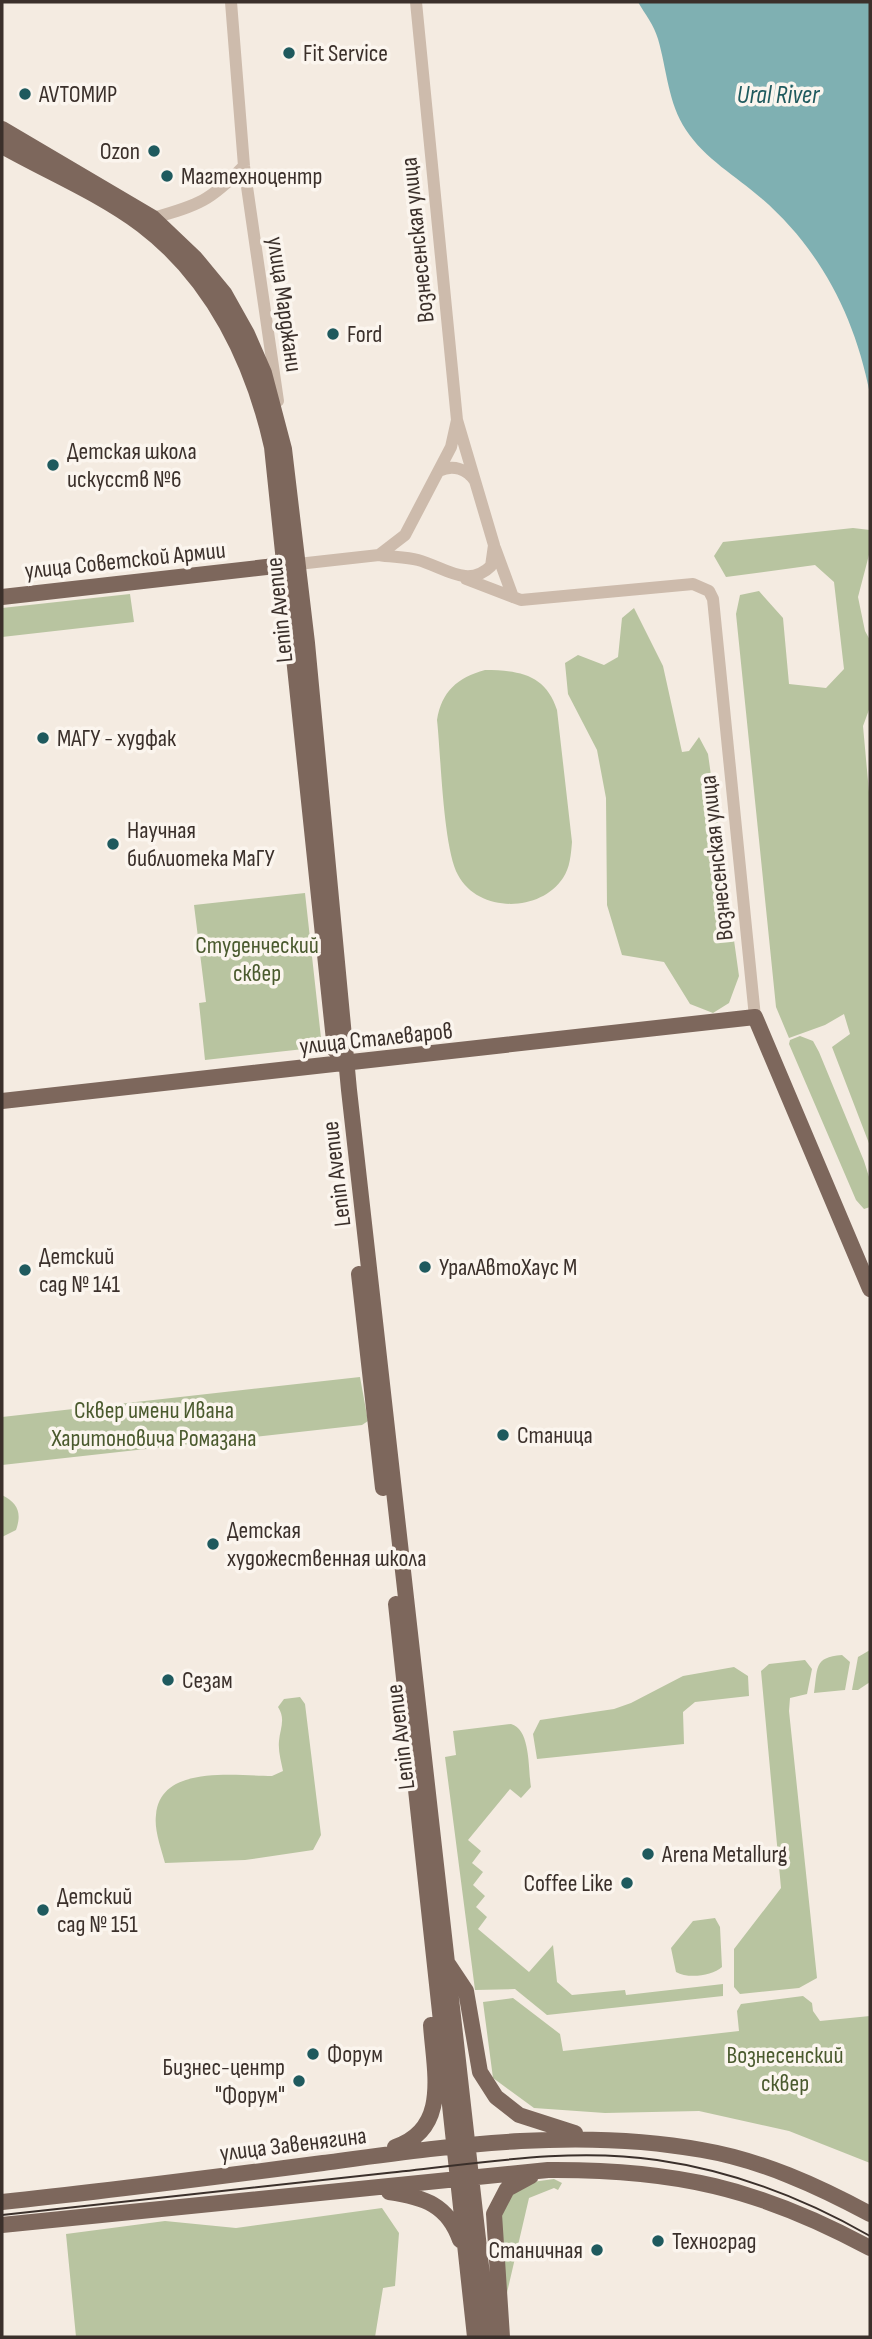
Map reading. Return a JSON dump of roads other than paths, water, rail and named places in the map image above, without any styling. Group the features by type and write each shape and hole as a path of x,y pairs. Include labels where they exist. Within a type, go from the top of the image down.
{"main road":[{"name":"Lenin Avenue","path":"2,130 153,218 195,258 224,293 264,373 284,449 290,565"},
{"name":"Lenin Avenue","path":"2,146 89,192 141,225 186,265 236,339 266,422 272,447 290,565 460,2146 489,2337"},
{"name":"улица Советской Армии","path":"2,597 290,565"},
{"name":"улица Сталеваров","path":"2,1101 755,1017"},
{"name":"Вознесенская улица","path":"755,1017 870,1289"},
{"name":"улица Завенягина","path":"440,1963 466,1991 480,2071 496,2097 519,2115 591,2138"},
{"path":"363,2158 412,2141 420,2135 434,2110 430,2015 440,1963"},
{"name":"улица Завенягина","path":"2,2202 460,2146 591,2138 666,2144 744,2161 830,2193 870,2214"},
{"name":"улица Завенягина","path":"2,2225 548,2170 632,2171 713,2183 780,2204 870,2248"},
{"path":"502,2337 494,2225 497,2204 507,2189 521,2179 548,2170"},
{"name":"Lenin Avenue","path":"465,2179 468,2262 475,2337"},
{"name":"улица Завенягина","path":"366,2189 423,2198 436,2204 452,2222 468,2262"}],"street":[{"name":"улица Марджани","path":"231,2 244,166 284,449"},
{"name":"Вознесенская улица","path":"416,2 457,420 455,436 439,471"},
{"path":"153,218 201,204 218,194 244,166"},
{"path":"457,420 494,545 517,598"},
{"path":"379,555 405,535 439,471 452,467 464,471 476,482"},
{"path":"405,535 410,554 418,560 517,598"},
{"path":"460,577 484,573 491,566 494,545"},
{"name":"улица Советской Армии","path":"290,565 379,555 418,560"},
{"name":"Вознесенская улица","path":"517,598 693,584 709,591 713,599 755,1017"}],"water":[{"name":"Ural River","path":"638,2 870,2 870,394 845,312 818,263 782,218 711,158 680,120 656,34"}],"tram line":[{"path":"2,2215 488,2162 590,2155 657,2160 713,2171 794,2198 870,2236"}],"place":[{"name":"Fit Service","path":"289,53"},
{"name":"AVTOМИР","path":"25,94"},
{"name":"Ozon","path":"154,151"},
{"name":"Магтехноцентр","path":"167,176"},
{"name":"Ford","path":"333,334"},
{"name":"Детская школа искусств №6","path":"53,465"},
{"name":"МАГУ - худфак","path":"43,738"},
{"name":"Научная библиотека МаГУ","path":"113,844"},
{"name":"УралАвтоХаус М","path":"425,1267"},
{"name":"Детский сад № 141","path":"25,1270"},
{"name":"Станица","path":"503,1435"},
{"name":"Детская художественная школа","path":"213,1544"},
{"name":"Сезам","path":"168,1680"},
{"name":"Arena Metallurg","path":"648,1854"},
{"name":"Coffee Like","path":"627,1883"},
{"name":"Детский сад № 151","path":"43,1910"},
{"name":"Форум","path":"313,2054"},
{"name":"Бизнес-центр \"Форум\"","path":"299,2081"},
{"name":"Техноград","path":"658,2241"},
{"name":"Станичная","path":"597,2250"}],"park label":[{"name":"Студенческий сквер","path":"257,959"},
{"name":"Сквер имени Ивана Харитоновича Ромазана","path":"154,1424"},
{"name":"Вознесенский cквер","path":"785,2069"}]}
